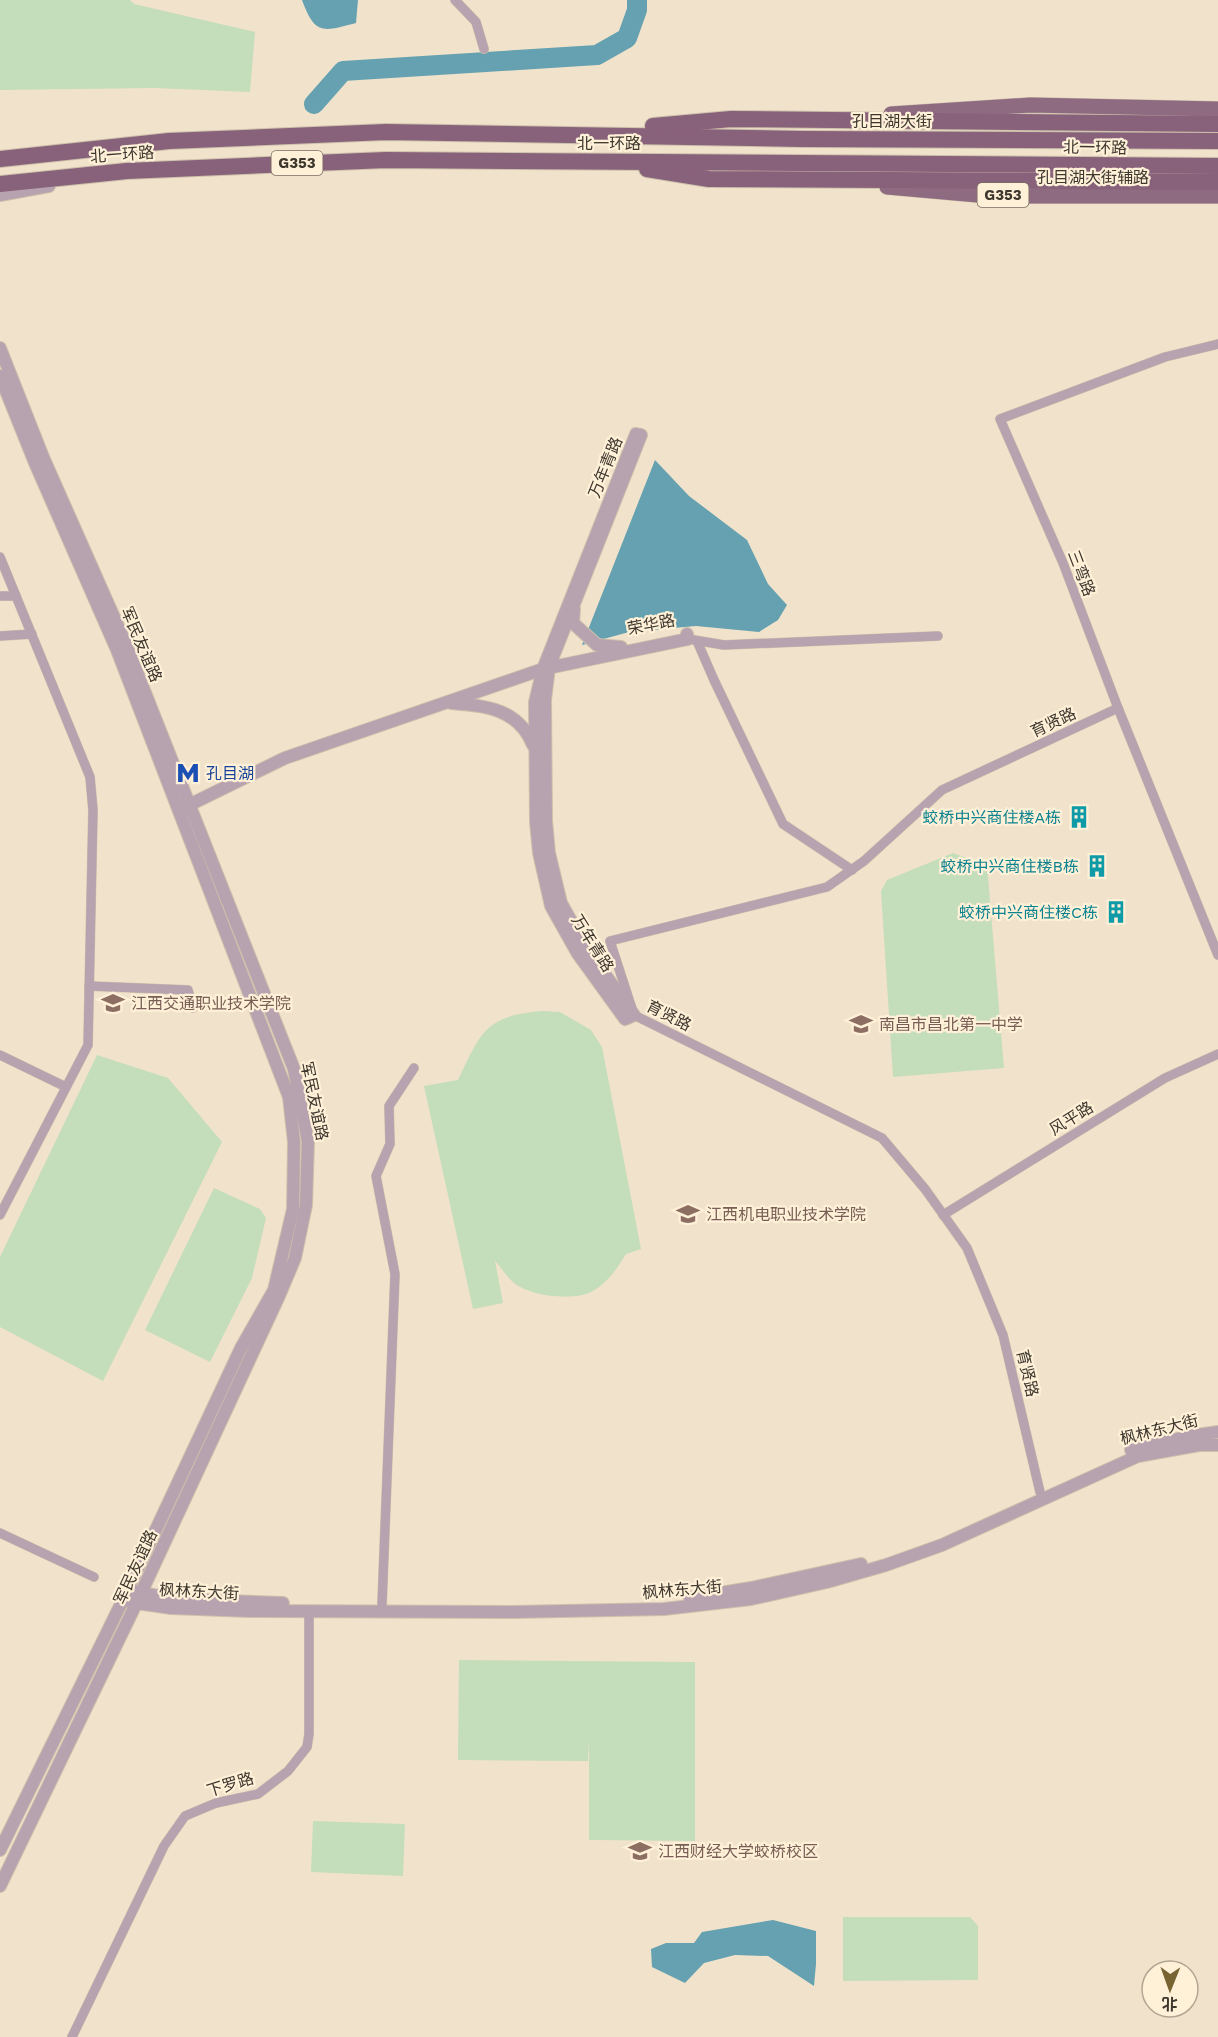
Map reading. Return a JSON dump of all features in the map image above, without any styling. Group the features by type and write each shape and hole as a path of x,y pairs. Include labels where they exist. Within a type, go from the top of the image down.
{"highway":[{"name":"G353","path":"565,135 731,119 811,119"},
{"path":"811,119 1218,124"},
{"name":"北一环路","path":"0,159 169,141 386,132 565,135"},
{"name":"孔目湖大街","path":"565,135 804,139 1218,141"},
{"name":"北一环路","path":"0,184 127,171 386,160 595,161 1102,173 1218,166"},
{"name":"G353","path":"595,161 709,179 789,178"},
{"path":"789,178 1102,173 1218,182"}],"main road":[{"name":"G353","path":"811,119 1030,105 1218,109"},
{"name":"孔目湖大街辅路","path":"789,178 989,196 1218,196"}],"street":[{"path":"455,0 476,22 484,49"},
{"path":"0,195 127,171"},
{"name":"三弯路","path":"1218,344 1166,357 1000,419 1063,563 1118,708 1218,955"},
{"name":"军民友谊路","path":"0,348 43,457 124,642 289,1097 294,1142 293,1209 274,1290 241,1348 125,1595 0,1850"},
{"name":"军民友谊路","path":"0,376 294,1070 308,1141 306,1205 295,1258 139,1598 0,1886"},
{"name":"万年青路","path":"547,665 546,821 549,853 561,903 586,948 634,1015 625,1019 578,954 551,906 538,842 535,702 547,665 636,434 641,435 574,604 547,665"},
{"path":"0,557 90,777 93,810 88,1045 0,1215"},
{"path":"0,596 16,596"},
{"path":"574,604 573,623 582,634 597,645 621,647"},
{"path":"0,636 32,634"},
{"name":"荣华路","path":"182,804 282,753 547,665 687,634 692,640"},
{"path":"692,640 724,645 938,636"},
{"path":"692,640 783,824 852,870"},
{"name":"荣华路","path":"182,804 285,758 547,665 692,640"},
{"path":"446,702 487,706 504,712 528,734 536,753"},
{"name":"育贤路","path":"1040,1492 1004,1335 967,1248 925,1189 882,1138 634,1015 610,941 827,887 864,861 942,790 1118,708"},
{"path":"89,986 188,990 193,1008"},
{"name":"风平路","path":"943,1215 1165,1078 1218,1054"},
{"path":"0,1055 66,1088"},
{"path":"382,1604 395,1274 376,1176 390,1144 389,1106 414,1068"},
{"name":"枫林东大街","path":"139,1598 514,1607 666,1602 752,1588 883,1558 937,1538 1133,1449 1218,1432"},
{"name":"枫林东大街","path":"125,1595 171,1608 309,1611 513,1612 664,1609 751,1599 847,1576 931,1549 1138,1456 1199,1445 1218,1445"},
{"path":"0,1533 94,1577"},
{"name":"下罗路","path":"72,2037 164,1846 185,1816 216,1803 258,1794 288,1771 307,1747 309,1734 309,1611"}],"green space":[{"path":"0,0 130,0 134,4 255,32 250,92 155,88 0,90"},
{"path":"953,853 987,865 1004,1068 893,1077 881,891 887,880"},
{"path":"560,1012 591,1030 602,1047 641,1249 626,1254 612,1275 593,1291 563,1297 540,1294 520,1287 510,1280 495,1261 503,1303 473,1309 424,1086 458,1080 480,1038 496,1022 523,1013"},
{"path":"97,1055 168,1078 222,1142 103,1381 0,1327 0,1257"},
{"path":"214,1188 260,1209 266,1218 252,1278 210,1362 145,1330"},
{"path":"459,1660 695,1662 695,1841 589,1840 589,1738 588,1761 458,1760"},
{"path":"313,1821 405,1824 403,1876 311,1872"},
{"path":"843,1917 970,1917 978,1926 978,1980 843,1981"}],"water":[{"path":"302,0 358,0 356,23 335,28 321,28 311,20"},
{"path":"655,460 689,496 747,540 768,584 787,605 778,620 759,632 696,626 629,632 582,645"},
{"path":"773,1920 816,1931 814,1986 768,1956 735,1955 704,1963 685,1983 652,1967 651,1949 666,1943 694,1943 702,1932"}],"waterway":[{"path":"314,104 343,71 597,55 627,38 637,10 637,0"}],"place":[{"name":"孔目湖","path":"188,773"},
{"name":"蛟桥中兴商住楼A栋","path":"1079,817"},
{"name":"蛟桥中兴商住楼B栋","path":"1097,866"},
{"name":"蛟桥中兴商住楼C栋","path":"1116,912"},
{"name":"江西交通职业技术学院","path":"113,1003"},
{"name":"南昌市昌北第一中学","path":"861,1024"},
{"name":"江西机电职业技术学院","path":"688,1214"},
{"name":"江西财经大学蛟桥校区","path":"640,1851"}]}
